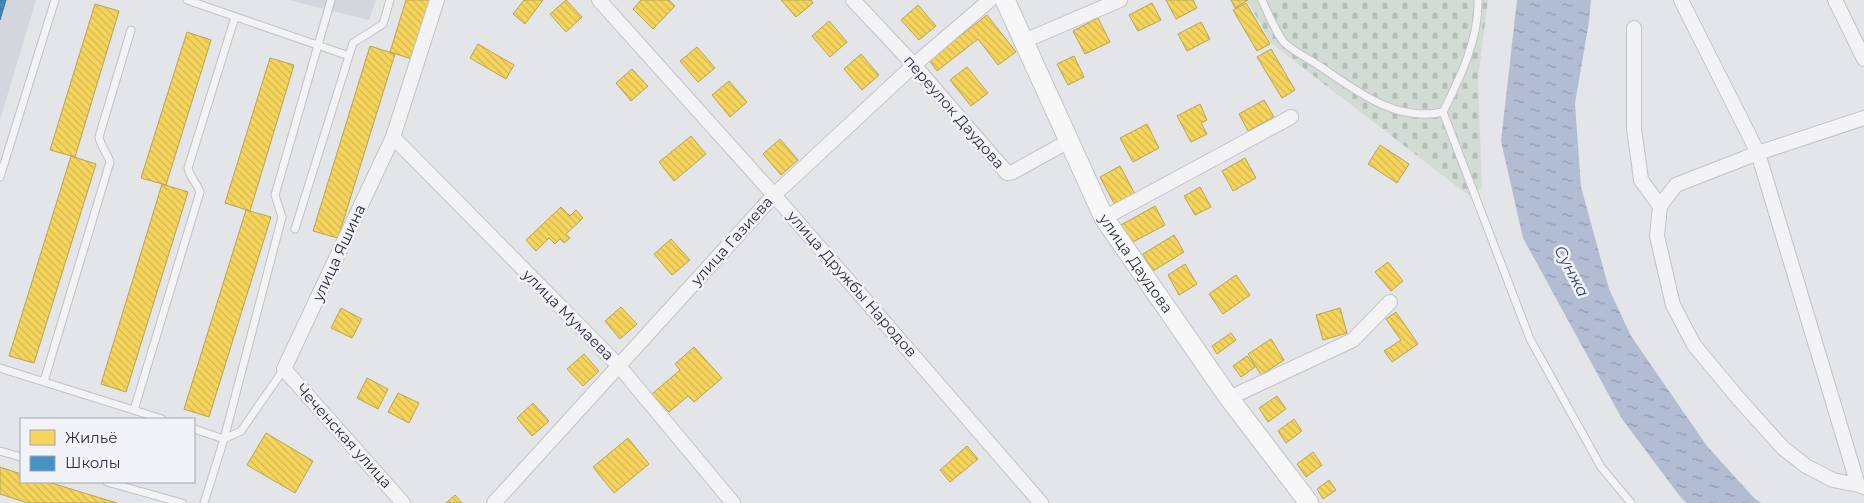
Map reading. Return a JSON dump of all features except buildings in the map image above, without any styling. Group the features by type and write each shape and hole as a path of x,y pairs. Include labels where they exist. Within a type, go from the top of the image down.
{"street":[{"name":"улица Яшина","path":"284,369 393,137 437,0"},
{"name":"улица Дружбы Народов","path":"599,0 774,195 1041,503"},
{"name":"переулок Даудова","path":"853,0 914,65 1007,172 1013,172 1069,141"},
{"name":"улица Газиева","path":"494,503 774,195 914,65 990,0"},
{"name":"улица Даудова","path":"1005,0 1104,218 1229,398 1309,503"},
{"path":"1024,41 1120,0"},
{"path":"1682,0 1758,154 1861,486 1833,480 1806,466 1783,448 1694,345 1673,305 1657,236 1660,206 1676,185 1758,154 1864,118"},
{"path":"1835,0 1864,59"},
{"path":"1634,28 1634,129 1641,180 1660,206"},
{"path":"1104,218 1291,117"},
{"name":"улица Мумаева","path":"393,137 619,366 733,503"},
{"path":"1229,398 1353,340 1390,302"},
{"name":"Чеченская улица","path":"284,369 403,503"}],"lane":[{"path":"0,177 55,0"},
{"path":"204,503 224,439 282,217 275,195 332,0"},
{"path":"296,229 353,43 383,24 390,0"},
{"path":"1262,0 1284,42 1364,95 1388,108 1414,115 1429,115 1443,112"},
{"path":"1478,0 1478,14 1470,49 1443,112 1530,339 1601,467 1631,503"},
{"path":"190,1 349,56"},
{"path":"134,410 200,192 198,184 190,175 188,168 235,17"},
{"path":"44,381 110,162 108,155 100,144 99,137 130,30"},
{"path":"0,368 159,418"},
{"path":"195,429 224,439 241,431 284,369"},
{"path":"0,452 20,458"},
{"path":"111,483 182,503"}],"shaded area":[{"path":"0,0 36,0 0,120"},
{"path":"289,0 376,0 369,20"}],"green space":[{"path":"1247,0 1488,0 1478,78 1482,188 1468,195 1271,43"}],"water":[{"name":"Сунжа","path":"1517,0 1591,0 1575,103 1581,187 1609,289 1631,336 1707,446 1754,498 1761,503 1687,503 1682,499 1622,419 1523,238 1501,141"}]}
